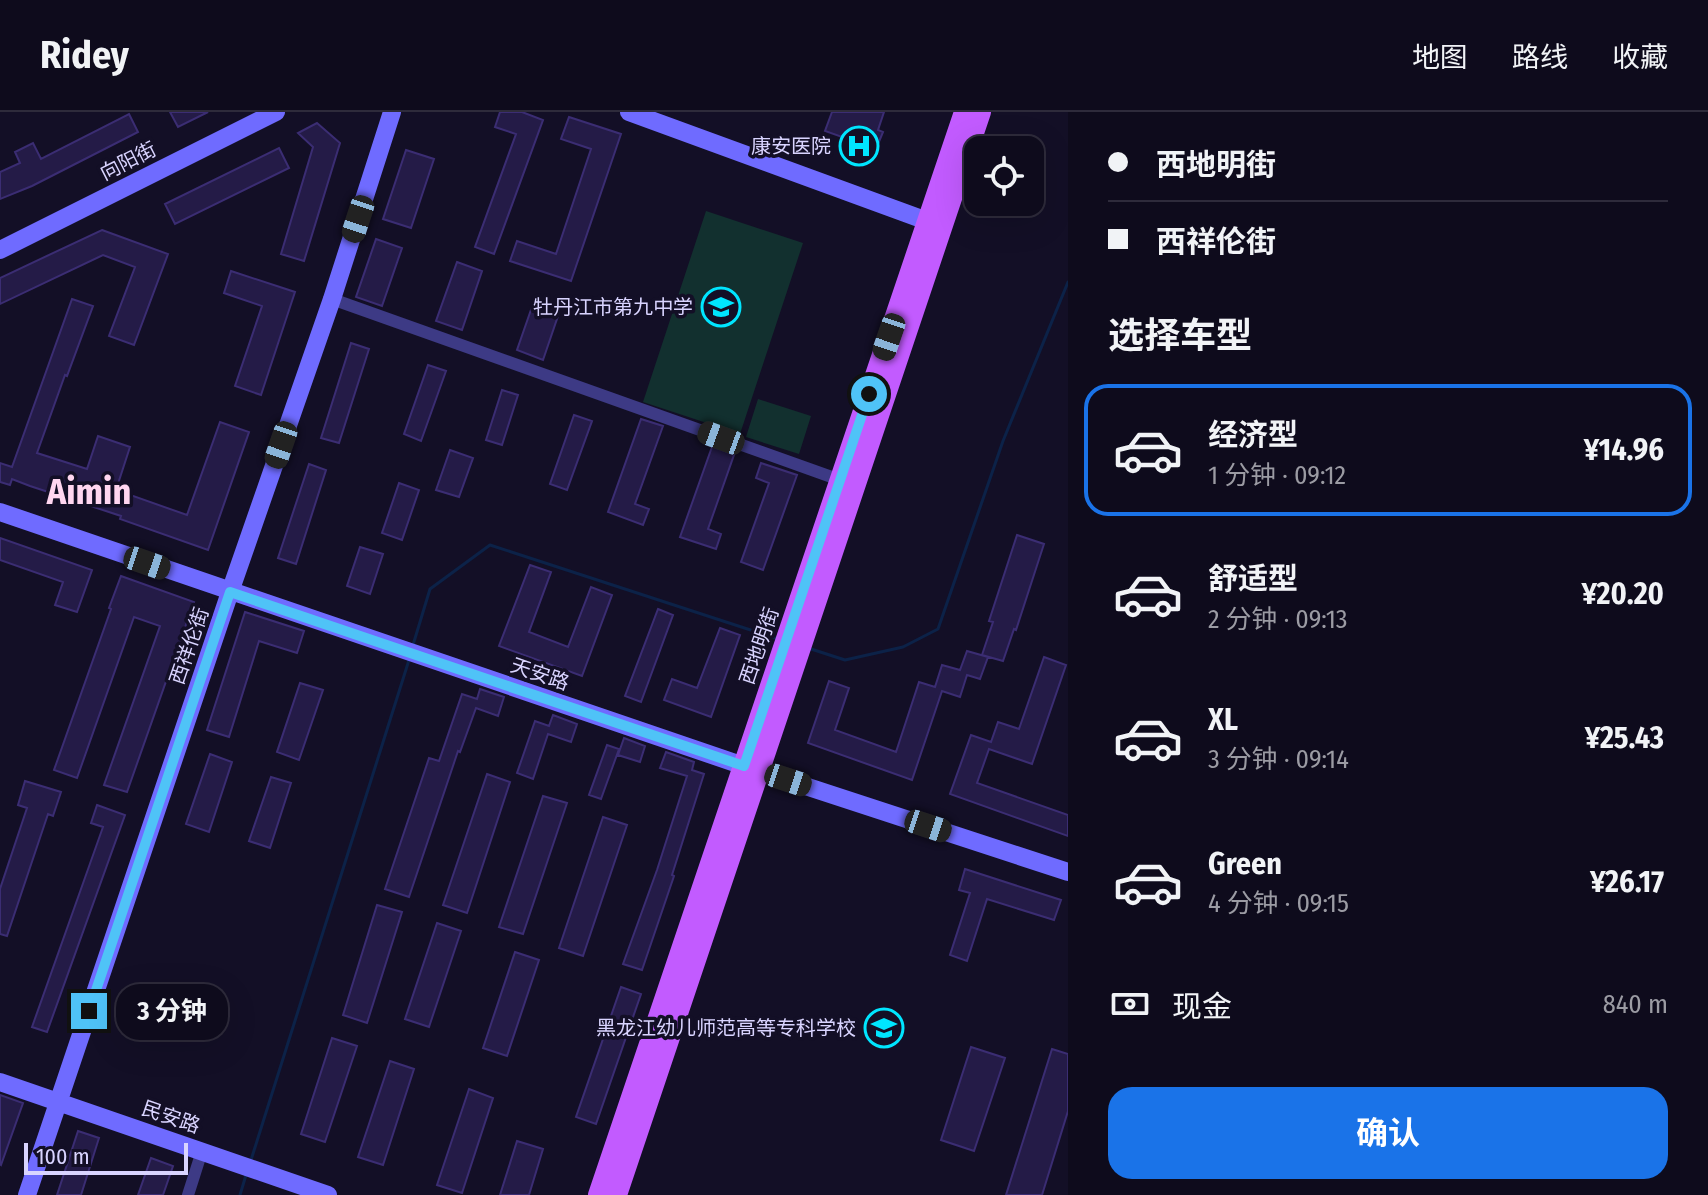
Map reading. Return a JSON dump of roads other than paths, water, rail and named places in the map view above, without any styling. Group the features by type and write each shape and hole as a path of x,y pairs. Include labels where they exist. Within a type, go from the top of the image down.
{"main road":[{"name":"西地明街","path":"598,1195 752,768 935,224 964,112"},
{"name":"西地明街","path":"617,1195 840,480 935,224 981,112"}],"street":[{"name":"向阳街","path":"0,250 276,112"},
{"name":"西祥伦街","path":"27,1195 332,299 392,112"},
{"path":"629,112 935,224"},
{"path":"332,299 840,480"},
{"name":"天安路","path":"0,512 1068,872"},
{"name":"民安路","path":"0,1082 328,1195"},
{"path":"188,1195 202,1151"}],"waterway":[{"path":"808,648 845,660 903,647 938,629 1003,441 1068,282"},
{"path":"413,645 430,589 490,545 778,639"},
{"path":"251,1160 409,660"},
{"path":"240,1195 246,1175"}],"place":[{"name":"康安医院","path":"859,146"},
{"name":"牡丹江市第九中学","path":"721,307"},
{"name":"黑龙江幼儿师范高等专科学校","path":"884,1028"}],"district":[{"name":"Aimin","path":"89,492"}]}
